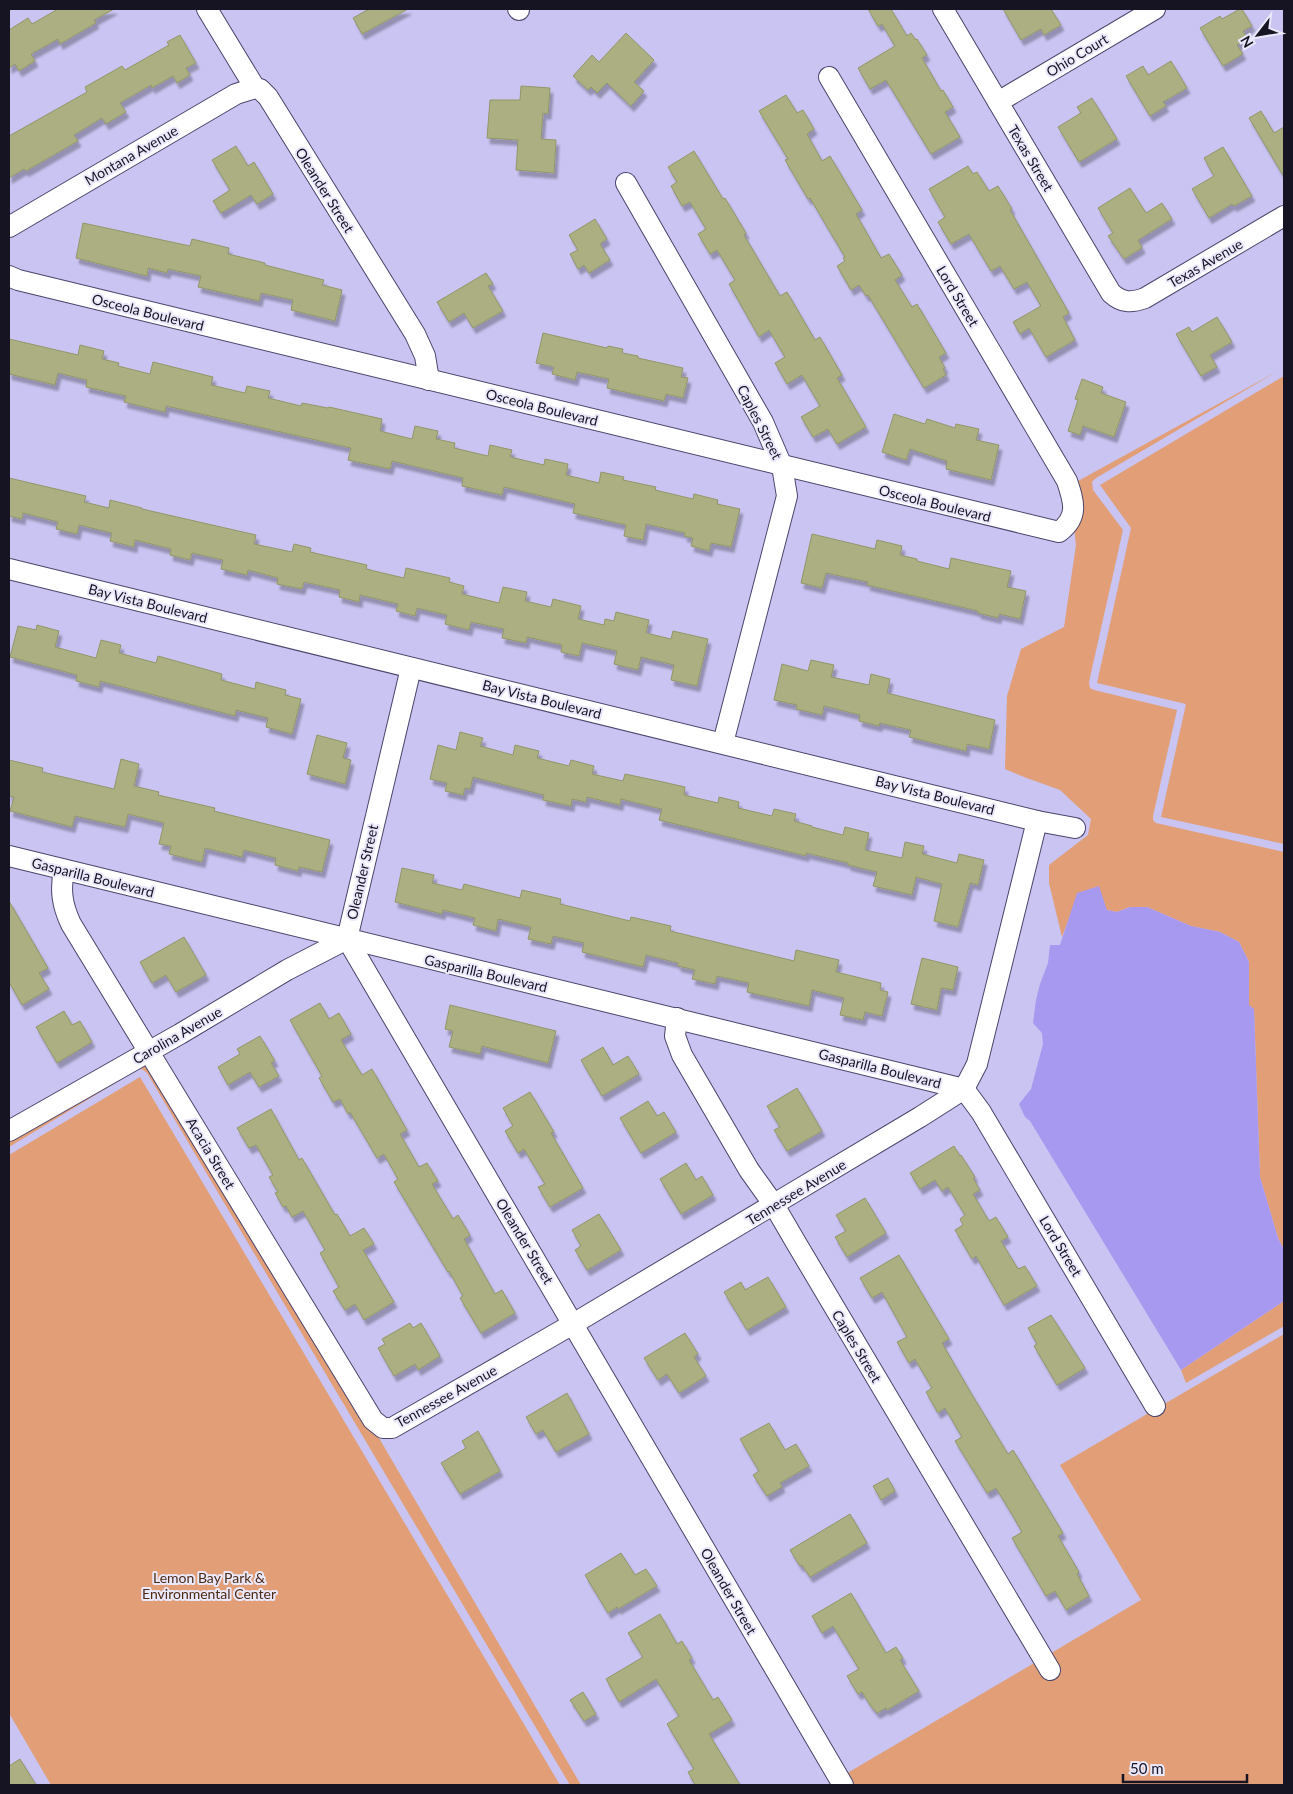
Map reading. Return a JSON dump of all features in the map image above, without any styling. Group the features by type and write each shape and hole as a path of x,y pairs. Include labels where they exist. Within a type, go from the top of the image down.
{"street":[{"name":"Oleander Street","path":"207,9 254,88 260,89 268,97 414,334 425,356 429,380"},
{"name":"Texas Street","path":"943,9 1111,293 1124,302"},
{"name":"Ohio Court","path":"998,102 1155,9"},
{"name":"Lord Street","path":"829,77 1061,469 1072,498 1071,520"},
{"name":"Montana Avenue","path":"9,227 236,94 254,88"},
{"name":"Caples Street","path":"626,184 763,422 782,466 786,496 723,743"},
{"name":"Texas Avenue","path":"1124,302 1135,302 1146,298 1284,216"},
{"name":"Osceola Boulevard","path":"9,276 18,280 1050,531 1059,532 1068,526 1071,520"},
{"name":"Bay Vista Boulevard","path":"9,569 1037,821 1075,828"},
{"name":"Oleander Street","path":"411,668 347,939 843,1785"},
{"path":"964,1089 977,1064 1037,821"},
{"name":"Gasparilla Boulevard","path":"9,856 964,1089"},
{"name":"Acacia Street","path":"64,870 61,883 62,896 71,924 373,1420 383,1428"},
{"name":"Carolina Avenue","path":"9,1132 287,970 347,939"},
{"name":"Caples Street","path":"676,1018 675,1036 682,1054 749,1170 774,1205 1050,1670"},
{"name":"Lord Street","path":"964,1089 981,1112 1155,1406"},
{"name":"Tennessee Avenue","path":"383,1428 392,1428 573,1324 774,1205 964,1089"}],"green space":[{"path":"1278,371 1092,482 1093,490 1123,530 1089,682 1090,688 1094,690 1177,710 1153,816 1153,820 1156,823 1284,852 1284,1250 1278,1238 1260,1177 1254,1009 1249,1006 1249,962 1239,942 1220,932 1191,926 1147,907 1130,907 1117,912 1107,910 1104,905 1071,913 1062,937 1049,883 1049,865 1088,835 1091,819 1060,790 1005,769 1007,696 1021,649 1064,627 1076,545 1069,486"},
{"path":"1284,376 1284,844 1161,817 1186,704 1097,683 1131,528 1100,485"},
{"path":"145,1046 368,1423 379,1438 581,1785 570,1785 147,1073 142,1069 137,1070 9,1147 9,1126"},
{"name":"Lemon Bay Park & Environmental Center","path":"140,1077 560,1785 51,1785 9,1713 9,1155"},
{"path":"1284,1301 1284,1326 1186,1383 1181,1370"},
{"path":"1284,1334 1284,1785 827,1785 1141,1600 1060,1465"}],"shaded area":[{"path":"1099,886 1107,910 1117,912 1130,907 1147,907 1191,926 1220,932 1239,942 1249,962 1249,1005 1254,1009 1260,1177 1278,1238 1284,1250 1284,1301 1181,1370 1030,1121 1025,1117 1019,1104 1031,1089 1043,1044 1042,1033 1033,1023 1036,1000 1048,963 1050,945 1060,945 1077,893"}],"building":[{"path":"58,9 114,9 94,20 96,23 60,44 58,39 31,54 35,61 19,71 15,64 9,68 9,30 28,18 32,24"},
{"path":"369,9 408,9 362,34 353,18"},
{"path":"868,9 891,9 907,36 911,33 917,39 927,55 922,58 941,91 943,90 953,107 945,112 960,137 931,154 886,80 870,89 858,68 895,46 882,24 878,26"},
{"path":"1003,9 1051,9 1061,25 1044,35 1041,29 1021,40"},
{"path":"1242,9 1252,26 1243,31 1247,39 1237,45 1243,54 1223,66 1200,28 1220,16 1222,19"},
{"path":"626,33 654,60 634,82 644,91 631,106 607,83 597,93 591,87 588,90 573,76 592,55 599,62"},
{"path":"180,35 196,63 186,68 190,75 177,83 173,76 152,88 151,85 120,103 126,112 106,124 102,118 74,135 78,141 26,171 24,169 9,178 9,136 87,92 85,87 122,66 125,70 169,45 167,42"},
{"path":"1171,61 1187,88 1163,102 1166,106 1150,116 1126,76 1143,66 1148,75"},
{"path":"521,86 550,88 548,114 543,113 541,139 556,140 554,173 516,170 518,140 487,138 490,100 520,100"},
{"path":"786,95 797,113 803,110 814,129 807,134 822,161 830,156 862,210 856,214 881,258 889,254 902,275 895,280 912,307 917,304 946,353 939,357 945,368 943,369 946,375 924,388 868,295 866,296 859,285 851,290 837,266 845,261 843,258 845,257 785,160 788,159 759,111"},
{"path":"1092,98 1117,139 1079,162 1058,127 1081,113 1077,107"},
{"path":"1261,111 1274,133 1284,127 1284,177 1249,118"},
{"path":"236,146 248,166 254,162 273,194 257,204 251,195 221,213 213,201 230,190 212,160"},
{"path":"1223,147 1252,196 1234,206 1232,204 1209,218 1192,189 1214,176 1204,158"},
{"path":"694,151 746,233 744,235 780,296 787,292 815,340 820,337 842,375 837,378 866,427 837,444 828,429 813,437 801,417 820,406 802,375 787,384 775,363 785,357 769,330 759,337 729,284 735,280 717,250 710,254 698,234 706,229 690,202 682,206 671,186 677,182 668,167"},
{"path":"968,166 973,174 977,172 989,191 998,186 1069,313 1063,317 1075,340 1046,357 1029,328 1020,334 1013,322 1041,306 1027,282 1014,289 1000,266 991,271 969,234 951,244 938,222 945,217 929,189"},
{"path":"1130,188 1146,213 1162,203 1172,219 1138,240 1142,248 1124,259 1108,236 1113,233 1098,208"},
{"path":"595,219 607,239 600,244 610,260 589,273 584,265 578,269 570,254 578,250 569,235"},
{"path":"83,223 190,246 192,239 229,248 228,254 324,280 322,285 342,290 335,321 291,310 293,300 261,293 259,301 198,287 201,276 168,269 167,273 148,268 147,276 76,258"},
{"path":"486,273 493,284 488,286 503,311 473,328 464,313 449,322 437,302"},
{"path":"1217,317 1232,342 1210,355 1217,367 1201,376 1176,334 1189,327 1192,332"},
{"path":"543,333 607,348 608,346 623,349 622,353 683,368 681,377 688,378 683,398 666,394 664,401 607,388 609,379 577,372 575,380 552,374 554,367 536,363"},
{"path":"9,339 78,355 80,345 104,351 102,359 119,363 118,366 150,374 153,362 213,377 211,385 245,393 247,386 270,391 268,398 301,406 302,403 329,407 382,419 380,431 412,439 415,426 438,431 436,439 455,443 454,448 488,456 490,445 512,450 510,457 544,465 545,459 568,464 566,475 599,483 601,472 624,477 623,480 656,487 655,490 693,499 694,494 718,500 717,504 740,509 731,547 711,543 709,551 691,546 693,538 684,536 685,533 646,524 643,540 624,536 626,525 573,513 575,504 504,487 502,495 462,486 463,478 392,461 390,469 348,460 351,448 166,406 165,412 124,402 126,396 86,387 87,380 58,373 55,385 9,374"},
{"path":"1082,379 1103,387 1101,393 1126,402 1114,437 1083,426 1080,435 1068,431 1078,400 1075,399"},
{"path":"894,414 925,424 927,419 955,428 956,424 979,429 976,440 999,445 991,480 946,469 947,461 910,449 906,460 882,452"},
{"path":"9,478 86,496 84,502 109,508 110,500 256,535 254,544 292,552 294,544 311,548 310,552 367,565 366,569 404,578 406,568 450,578 449,582 464,586 462,594 499,603 503,587 527,592 525,601 551,607 553,599 581,606 578,619 604,625 605,619 614,621 616,612 649,620 646,633 671,639 673,631 708,639 697,686 671,680 674,665 641,657 638,670 614,664 617,651 582,643 579,656 561,652 562,645 527,637 526,643 502,638 504,629 471,622 469,630 445,624 447,615 417,608 415,616 396,611 398,604 360,595 359,602 339,597 340,590 304,582 302,589 277,584 278,578 248,570 247,575 221,569 223,560 192,553 190,560 170,555 171,549 135,540 134,547 110,541 112,533 79,525 77,534 56,529 58,522 23,513 22,519 9,516"},
{"path":"812,534 875,549 877,540 902,546 900,555 949,569 951,558 1011,571 1007,587 1026,591 1020,619 999,614 998,618 978,613 978,611 867,585 868,582 826,573 822,588 801,583"},
{"path":"37,625 59,631 55,647 96,658 101,640 121,645 119,653 156,663 158,656 222,674 221,680 255,689 256,682 286,690 285,695 301,699 292,734 266,727 268,718 236,710 235,716 100,681 99,687 76,681 77,675 10,657 18,626 36,630"},
{"path":"811,660 834,665 831,677 869,685 871,674 890,679 887,693 995,720 989,749 967,744 966,751 909,737 911,730 880,723 879,726 859,721 860,715 824,706 822,715 796,709 797,705 774,700 782,664 808,671"},
{"path":"460,732 483,738 480,746 513,755 515,745 539,751 537,758 569,766 571,760 594,766 592,774 623,781 625,774 685,787 684,795 718,803 719,797 739,802 738,808 772,816 774,809 796,814 794,821 843,835 845,827 869,833 865,850 902,858 905,842 924,846 922,854 957,863 959,854 984,860 978,885 970,883 958,927 934,921 942,884 916,877 912,895 873,886 877,872 848,865 848,863 806,853 806,856 659,820 662,809 621,799 620,805 587,797 586,802 572,799 571,806 543,800 544,795 473,777 470,789 465,788 463,795 445,791 447,783 430,779 438,745 456,750"},
{"path":"317,735 347,743 343,758 351,760 345,784 307,774"},
{"path":"121,759 139,764 134,786 159,792 158,795 215,808 214,811 330,840 322,872 299,867 298,871 275,865 276,858 244,850 242,857 205,848 202,862 169,854 171,846 159,844 164,823 128,814 125,827 75,816 72,827 10,811 14,797 9,796 9,760 43,768 42,772 114,789"},
{"path":"402,868 434,875 432,883 462,890 464,884 520,898 522,890 561,899 560,904 630,921 631,917 671,926 670,931 794,961 796,950 839,960 836,972 881,983 880,990 888,992 882,1016 865,1012 863,1020 840,1015 844,998 812,990 809,1006 747,992 749,983 717,976 715,984 692,979 695,970 678,966 678,963 646,955 643,967 582,952 584,943 553,936 551,944 528,939 531,927 498,919 496,931 473,925 475,918 443,910 442,914 395,902"},
{"path":"9,901 48,968 39,973 49,989 22,1005 9,982"},
{"path":"184,937 206,975 176,992 166,975 152,983 140,962"},
{"path":"922,958 958,967 953,990 941,988 937,1010 911,1004"},
{"path":"320,1003 329,1019 339,1013 351,1034 341,1040 362,1075 372,1069 407,1130 400,1134 419,1167 427,1163 438,1181 432,1184 453,1219 458,1215 470,1235 464,1239 495,1294 502,1290 515,1313 481,1333 460,1298 463,1296 449,1271 394,1182 398,1179 384,1154 377,1158 350,1112 348,1114 340,1099 333,1102 319,1078 322,1076 290,1020"},
{"path":"450,1005 556,1031 548,1063 482,1046 480,1054 449,1047 453,1031 445,1029"},
{"path":"64,1011 72,1025 80,1021 92,1042 57,1063 36,1027"},
{"path":"260,1036 275,1061 271,1063 279,1076 259,1087 250,1072 228,1085 218,1067 240,1054 237,1049"},
{"path":"603,1047 613,1065 628,1056 639,1074 602,1096 581,1060"},
{"path":"797,1088 822,1131 787,1151 774,1130 780,1127 767,1106"},
{"path":"530,1092 554,1132 551,1133 583,1188 550,1207 538,1187 545,1184 524,1149 518,1153 505,1131 513,1126 503,1108"},
{"path":"648,1101 657,1116 664,1112 676,1132 641,1153 620,1118"},
{"path":"271,1109 299,1160 302,1158 335,1215 337,1214 350,1236 364,1228 374,1244 363,1250 394,1302 364,1320 355,1304 345,1310 333,1291 339,1287 320,1253 325,1250 303,1211 292,1217 286,1206 283,1207 275,1193 278,1192 269,1177 273,1175 256,1145 249,1148 237,1128"},
{"path":"954,1146 975,1177 973,1178 980,1190 973,1194 989,1221 996,1217 1008,1237 1001,1241 1018,1269 1025,1266 1037,1286 1004,1305 976,1256 972,1259 955,1230 963,1225 960,1219 965,1215 948,1187 942,1191 935,1180 920,1189 910,1173"},
{"path":"686,1163 696,1180 702,1176 713,1195 681,1214 660,1179"},
{"path":"865,1198 886,1233 847,1257 835,1237 846,1231 836,1215"},
{"path":"599,1214 621,1250 587,1270 575,1250 581,1246 572,1230"},
{"path":"899,1255 949,1339 942,1343 971,1393 1008,1454 1013,1450 1063,1533 1058,1536 1079,1572 1077,1574 1089,1596 1066,1610 1055,1591 1046,1596 1012,1538 1022,1532 1013,1516 996,1488 987,1493 955,1441 962,1437 945,1408 938,1413 926,1392 932,1388 915,1359 909,1363 897,1342 907,1337 882,1292 872,1298 860,1278"},
{"path":"768,1277 786,1307 747,1330 724,1292 741,1282 745,1290"},
{"path":"1051,1315 1085,1368 1057,1385 1034,1346 1037,1344 1028,1328"},
{"path":"410,1323 413,1328 421,1323 440,1356 418,1370 415,1364 394,1376 378,1348 385,1344 382,1339"},
{"path":"685,1333 698,1354 694,1357 706,1376 679,1393 667,1374 658,1380 644,1358"},
{"path":"567,1393 589,1434 556,1452 543,1430 536,1434 526,1417"},
{"path":"769,1423 785,1450 796,1444 809,1466 780,1483 782,1487 767,1496 753,1475 759,1471 740,1439"},
{"path":"478,1431 500,1471 460,1494 441,1463 466,1448 462,1441"},
{"path":"888,1478 895,1491 881,1500 873,1486"},
{"path":"850,1514 867,1543 810,1577 790,1550"},
{"path":"621,1553 635,1575 646,1569 657,1586 608,1613 585,1575"},
{"path":"851,1593 886,1653 896,1647 903,1658 900,1660 919,1691 887,1710 886,1708 877,1713 862,1692 858,1694 847,1676 859,1669 833,1626 822,1633 812,1616"},
{"path":"660,1614 677,1644 682,1641 692,1658 689,1660 713,1700 718,1697 732,1720 709,1734 740,1785 695,1785 688,1772 694,1769 667,1724 679,1716 656,1679 619,1702 606,1679 643,1657 628,1633"},
{"path":"583,1692 596,1714 584,1721 570,1700"},
{"path":"20,1759 36,1785 9,1785 9,1766"}]}
